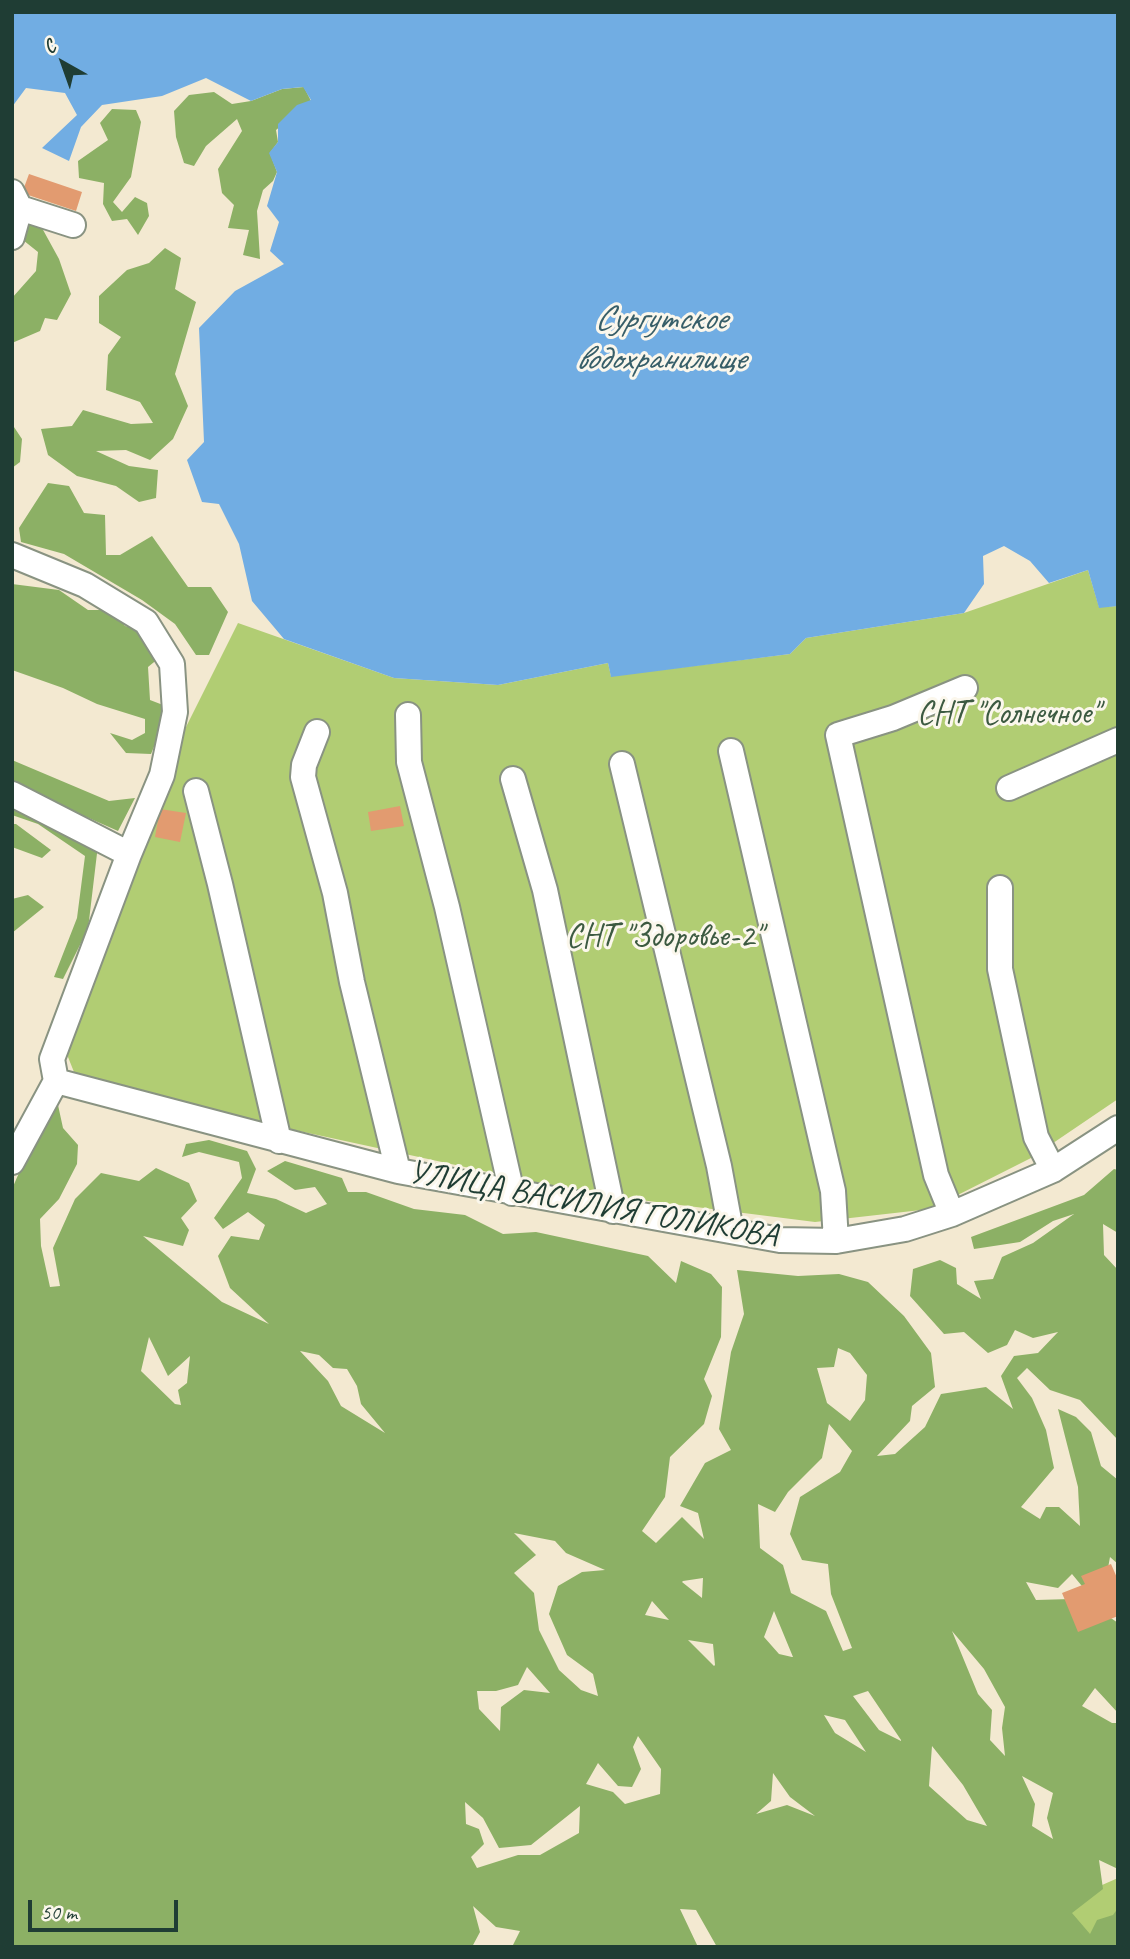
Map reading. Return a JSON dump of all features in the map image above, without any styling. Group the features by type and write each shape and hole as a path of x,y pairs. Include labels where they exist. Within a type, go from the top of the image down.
{"street":[{"path":"12,237 16,200 73,225"},
{"path":"12,555 85,585 146,622 172,664 175,712 162,775 128,854 52,1059 55,1081 12,1163"},
{"path":"952,1214 936,1175 838,735 892,718 965,688"},
{"path":"408,715 409,762 447,907 512,1193"},
{"path":"317,732 303,765 303,777 335,893 352,982 398,1171"},
{"path":"1009,788 1118,740"},
{"path":"731,751 833,1191 836,1241"},
{"path":"622,764 716,1152 731,1231"},
{"path":"513,779 545,890 613,1211"},
{"path":"195,791 220,884 279,1140"},
{"path":"12,794 128,854"},
{"path":"1000,888 1000,969 1036,1137 1053,1170"},
{"name":"УЛИЦА ВАСИЛИЯ ГОЛИКОВА","path":"55,1081 398,1171 780,1240 836,1241 905,1230 952,1214 1053,1170 1118,1128"}],"green space":[{"path":"304,87 311,101 276,130 278,142 270,153 277,172 273,181 263,190 257,211 260,259 243,255 249,230 228,228 234,205 222,193 218,169 242,131 237,119 206,146 194,166 184,163 176,137 174,111 189,95 214,92 232,104 251,101 282,89"},
{"path":"112,109 136,110 141,122 131,177 113,202 122,212 135,197 147,203 149,216 138,235 127,219 112,221 103,204 104,183 79,178 78,161 108,140 100,123"},
{"path":"26,222 42,228 59,259 71,294 57,320 45,318 40,331 12,343 12,298 36,271 38,252 23,240"},
{"path":"165,248 181,258 175,289 196,302 175,374 188,406 173,439 150,460 126,450 96,451 129,466 158,470 156,498 139,502 116,486 77,476 48,455 41,429 72,426 83,410 131,424 153,423 140,402 106,390 108,355 121,337 99,323 99,296 127,270 149,263"},
{"path":"12,424 22,439 20,462 12,468"},
{"path":"48,483 69,486 84,513 105,515 106,555 120,555 152,536 188,587 211,587 228,612 209,655 196,655 175,624 142,600 64,554 21,542 19,528"},
{"name":"СНТ \"Здоровье-2\"","path":"1088,570 1099,607 1118,606 1118,1099 1031,1158 930,1209 815,1222 585,1193 119,1092 74,1072 66,1052 185,729 238,623 394,678 498,685 608,663 611,676 790,654 806,638 964,613"},
{"path":"12,584 59,590 88,610 114,610 125,626 139,629 159,658 148,667 150,700 163,705 165,720 151,754 126,753 110,733 132,740 145,733 145,719 97,704 63,688 12,670"},
{"path":"12,760 109,801 135,798 118,831 12,784"},
{"path":"12,801 98,845 88,929 63,979 54,977 77,918 85,856 38,824 12,815"},
{"path":"12,824 16,824 51,850 42,858 12,847"},
{"path":"28,895 44,907 12,933 12,899"},
{"path":"58,1105 63,1128 78,1145 77,1164 59,1199 40,1219 41,1246 50,1287 60,1286 53,1248 75,1199 101,1173 139,1181 156,1168 189,1183 197,1201 181,1218 189,1230 183,1246 143,1236 222,1302 269,1324 230,1288 218,1256 231,1236 259,1240 265,1225 248,1212 223,1229 214,1218 242,1178 239,1162 199,1152 182,1157 186,1144 209,1140 247,1151 256,1169 247,1193 276,1199 306,1213 327,1204 315,1187 295,1190 267,1171 285,1161 342,1178 348,1192 366,1192 414,1209 465,1215 503,1234 536,1232 648,1256 676,1283 681,1261 711,1274 722,1287 721,1337 704,1379 712,1396 704,1424 670,1457 665,1497 642,1531 656,1543 682,1517 704,1539 698,1513 680,1506 705,1463 731,1450 719,1429 731,1352 744,1314 737,1270 798,1276 839,1274 868,1282 904,1316 931,1353 935,1387 912,1406 910,1421 877,1456 895,1454 925,1427 941,1394 986,1387 1013,1409 1001,1376 1014,1356 1038,1353 1058,1332 1033,1338 1015,1330 1007,1345 988,1353 964,1332 944,1334 910,1296 913,1269 940,1260 956,1268 957,1284 981,1299 974,1281 993,1279 1002,1257 1033,1243 1074,1214 1053,1221 1020,1242 974,1249 971,1237 1084,1195 1114,1169 1118,1170 1118,1233 1103,1224 1104,1255 1118,1270 1118,1440 1080,1400 1050,1390 1027,1368 1017,1378 1032,1398 1046,1430 1054,1468 1021,1507 1040,1519 1046,1507 1059,1507 1080,1526 1078,1487 1058,1409 1076,1417 1091,1432 1101,1466 1118,1480 1118,1564 1110,1557 1104,1590 1086,1591 1072,1574 1058,1588 1026,1582 1036,1600 1071,1599 1091,1604 1118,1623 1118,1713 1095,1688 1082,1706 1112,1723 1118,1723 1118,1869 1099,1860 1103,1889 1072,1913 1090,1934 1097,1920 1113,1915 1118,1908 1118,1947 717,1947 696,1910 680,1909 698,1947 512,1947 520,1931 496,1927 473,1906 480,1932 472,1947 12,1947 12,1189 43,1117","holes":["149,1337 168,1376 190,1356 187,1383 178,1390 181,1405 175,1404 141,1371","838,1348 850,1353 867,1375 865,1400 850,1421 827,1403 817,1368 834,1367","300,1351 319,1355 333,1368 347,1369 357,1386 361,1404 385,1433 341,1406 328,1381","829,1424 852,1451 840,1472 800,1497 790,1534 802,1560 828,1564 831,1594 852,1648 843,1651 826,1611 791,1593 783,1565 760,1548 758,1504 775,1512 788,1492 822,1458","514,1533 555,1541 566,1553 605,1570 582,1572 558,1586 549,1614 567,1655 593,1674 598,1696 581,1690 559,1670 539,1630 534,1593 514,1573 536,1555","703,1578 702,1598 682,1582","652,1601 669,1620 645,1615","774,1611 793,1657 779,1654 764,1637","952,1631 984,1669 1005,1707 1002,1728 1005,1756 990,1740 992,1710 978,1694","688,1640 713,1644 714,1666","527,1667 550,1693 524,1690 501,1707 500,1731 479,1709 477,1691 496,1691 518,1685","868,1691 901,1741 879,1730 853,1696","824,1715 845,1720 866,1752 835,1733","638,1736 661,1769 660,1794 625,1804 613,1792 586,1784 598,1763 618,1786 632,1787 641,1769 633,1747","932,1746 963,1785 987,1826 967,1820 929,1786","773,1773 790,1797 815,1816 787,1805 756,1814 771,1801","1022,1776 1053,1793 1047,1818 1053,1839 1032,1826 1035,1804","465,1802 483,1818 499,1848 531,1845 580,1806 579,1833 540,1855 518,1855 477,1868 471,1857 484,1844 479,1829 466,1824"]},
{"path":"1118,1878 1118,1947 961,1947"}],"water":[{"name":"Сургутское водохранилище","path":"12,12 1118,12 1118,606 1099,608 1088,570 1049,583 1030,561 1004,546 983,556 984,584 964,613 806,638 790,654 611,677 608,663 498,685 394,678 284,639 252,601 239,544 219,504 202,502 187,460 204,442 199,328 235,291 284,264 270,251 279,222 267,206 277,172 269,153 278,142 278,124 297,105 311,100 303,87 282,89 251,101 206,78 162,96 102,105 81,127 69,161 42,148 77,115 65,93 26,88 12,107"}],"building":[{"path":"29,174 82,192 76,211 22,193"},
{"path":"400,806 404,826 371,831 368,812"},
{"path":"160,809 186,813 180,842 155,837"},
{"path":"1111,1564 1118,1580 1118,1616 1078,1632 1062,1593 1085,1584 1081,1576"}],"park label":[{"name":"СНТ \"Солнечное\"","path":"1008,714"}]}
